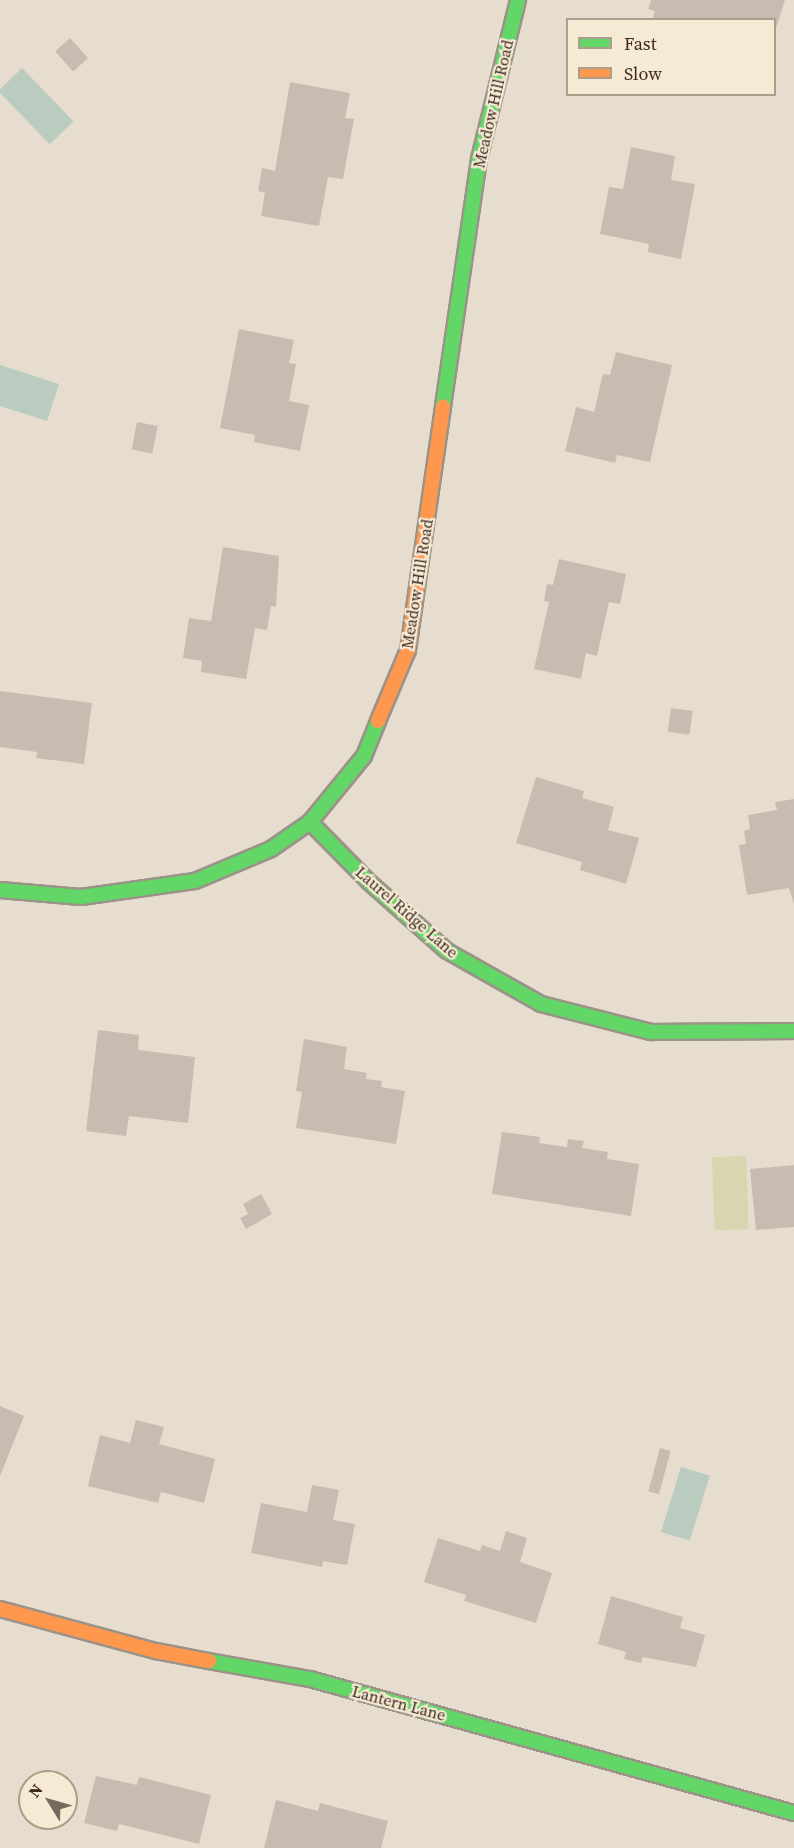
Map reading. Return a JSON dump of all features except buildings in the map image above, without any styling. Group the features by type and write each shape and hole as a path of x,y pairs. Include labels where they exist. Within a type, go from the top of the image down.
{"street":[{"name":"Meadow Hill Road","path":"0,890 81,897 195,881 271,849 310,822 364,756 408,650 479,159 518,0"},
{"name":"Laurel Ridge Lane","path":"310,822 369,882 447,951 541,1004 651,1032 794,1030"},
{"name":"Lantern Lane","path":"0,1609 156,1651 310,1679 794,1813"}],"shaded area":[{"path":"22,68 73,121 50,144 0,93 0,89"},
{"path":"0,365 59,384 47,421 0,406"},
{"path":"746,1156 749,1229 715,1230 712,1157"},
{"path":"681,1467 710,1476 690,1541 661,1532"}],"traffic: fast":[{"path":"443,406 479,159 518,0"},
{"path":"0,890 81,897 195,881 271,849 310,822 364,756 378,721"},
{"path":"310,822 369,882 447,951 541,1004 651,1032 794,1031"},
{"path":"209,1661 310,1679 794,1813"}],"traffic: slow":[{"path":"378,721 408,650 443,406"},
{"path":"0,1609 156,1651 209,1661"}]}
